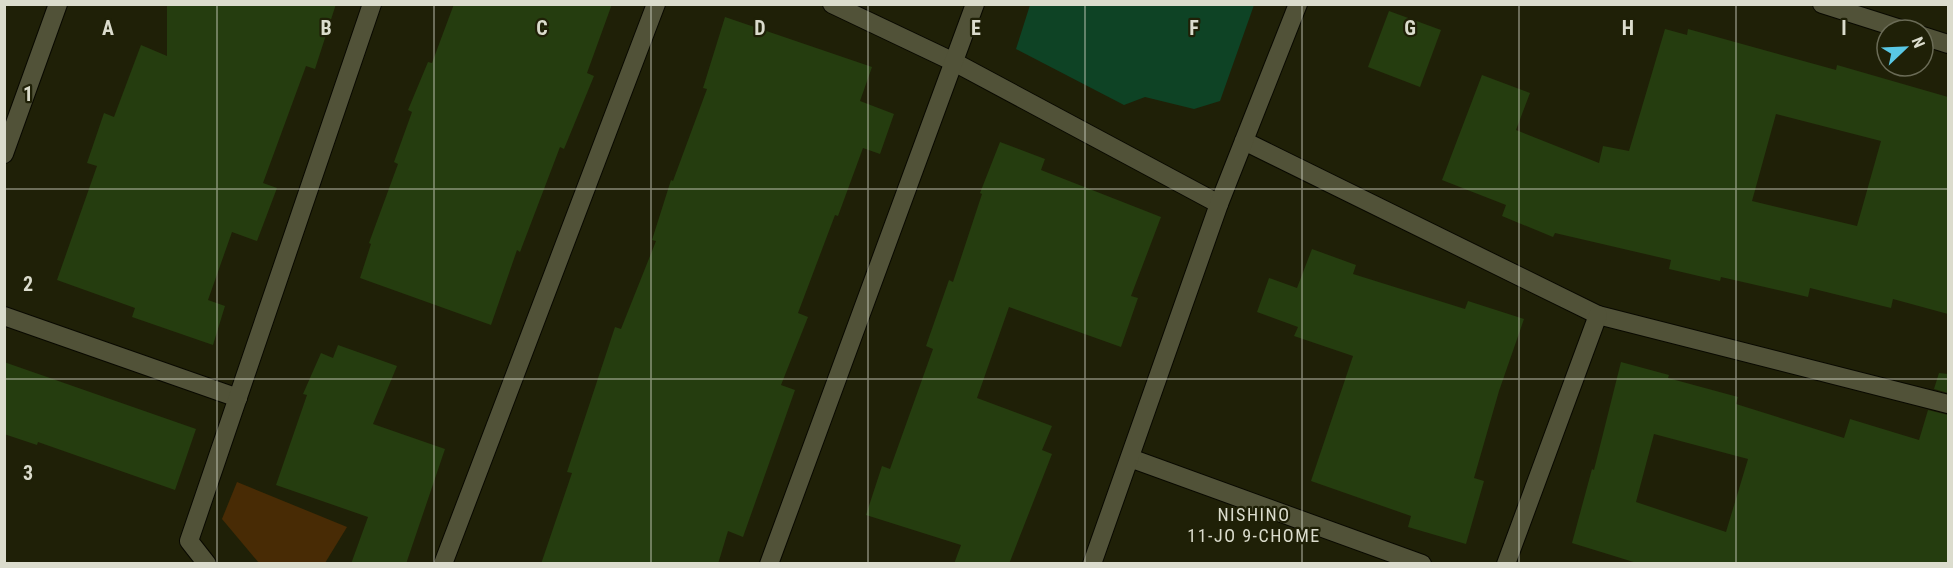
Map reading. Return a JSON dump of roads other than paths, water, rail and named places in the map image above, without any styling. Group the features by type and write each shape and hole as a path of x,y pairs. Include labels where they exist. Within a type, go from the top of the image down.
{"street":[{"path":"4,154 58,4"},
{"path":"207,564 189,541 372,4"},
{"path":"443,564 656,4"},
{"path":"832,4 954,62 1219,204"},
{"path":"769,564 975,4"},
{"path":"1092,564 1219,204 1298,4"},
{"path":"1822,4 1875,21"},
{"path":"1244,141 1598,315 1948,404"},
{"path":"1506,564 1598,315"},
{"path":"4,316 238,398"},
{"path":"1131,458 1412,562"}],"district":[{"name":"NISHINO 11-JO 9-CHOME","path":"1254,525"}]}
